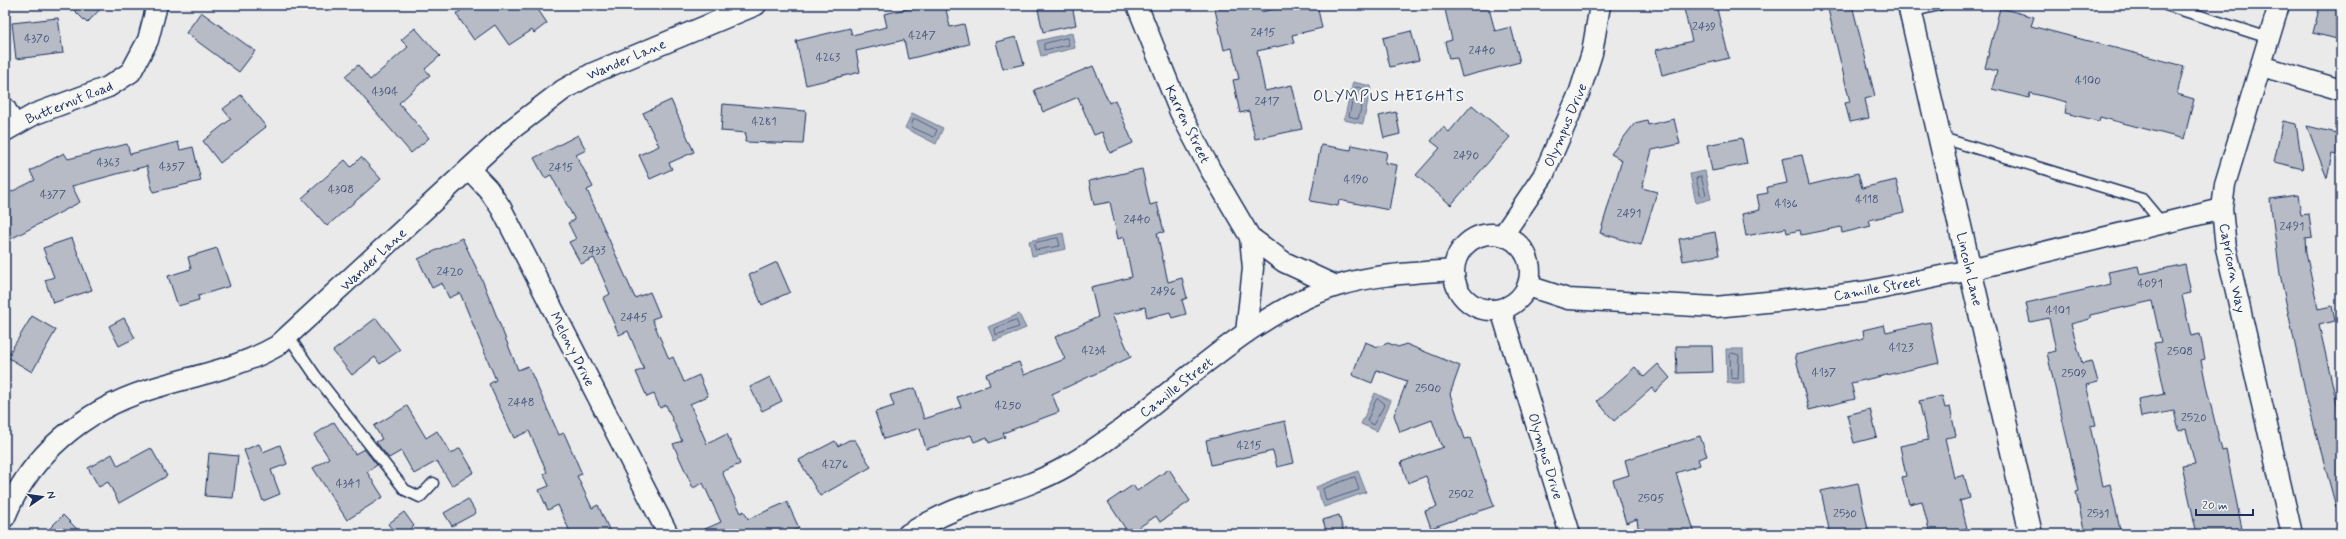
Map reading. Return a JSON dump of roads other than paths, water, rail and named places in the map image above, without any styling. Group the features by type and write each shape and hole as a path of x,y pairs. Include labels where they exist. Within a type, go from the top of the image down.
{"street":[{"name":"Butternut Road","path":"8,122 108,87 131,72 148,40 157,5"},
{"name":"Wander Lane","path":"5,517 23,482 40,459 83,421 128,397 247,361 277,346 289,337 512,129 578,81 600,70 756,5"},
{"name":"Karren Street","path":"1137,5 1180,112 1210,169 1250,237 1284,262 1336,286"},
{"name":"Olympus Drive","path":"1503,235 1536,190 1559,141 1580,91 1592,53 1600,5"},
{"name":"Capricorn Way","path":"2279,5 2262,66 2228,171 2222,209 2226,248 2292,534"},
{"name":"Lincoln Lane","path":"1910,8 2031,534"},
{"path":"2262,66 2341,90"},
{"name":"Melony Drive","path":"469,170 488,189 501,208 668,534"},
{"name":"Camille Street","path":"1528,286 1568,299 1715,307 1737,306 1869,291 1970,270 2222,209"},
{"path":"1492,233 1503,235 1519,245 1529,261 1530,273 1528,286 1522,296 1512,305 1500,310 1478,308 1460,293 1455,282 1454,270 1458,254 1470,240 1480,235 1492,233"},
{"name":"Karren Street","path":"1246,333 1252,275 1250,237"},
{"name":"Camille Street","path":"908,534 954,511 1028,484 1066,467 1109,439 1246,333 1288,308 1336,286 1406,273 1454,270"},
{"name":"Olympus Drive","path":"1500,310 1570,534"}],"lane":[{"path":"1910,8 1939,5"},
{"path":"2166,5 2269,38"},
{"path":"1939,137 2142,199 2162,223"},
{"path":"289,337 333,399 405,490 420,497 433,483"}],"water":[{"path":"1072,33 1075,48 1041,56 1037,41"},
{"path":"1353,82 1371,86 1363,124 1344,120"},
{"path":"912,113 943,128 936,144 905,128"},
{"path":"1705,171 1711,199 1696,203 1690,174"},
{"path":"1063,233 1066,249 1032,256 1029,241"},
{"path":"1019,314 1026,328 994,341 988,327"},
{"path":"1726,349 1743,349 1744,383 1727,383"},
{"path":"1375,393 1391,401 1377,431 1361,424"},
{"path":"1358,471 1366,492 1324,507 1316,487"}],"district":[{"name":"OLYMPUS HEIGHTS","path":"1389,96"}]}
